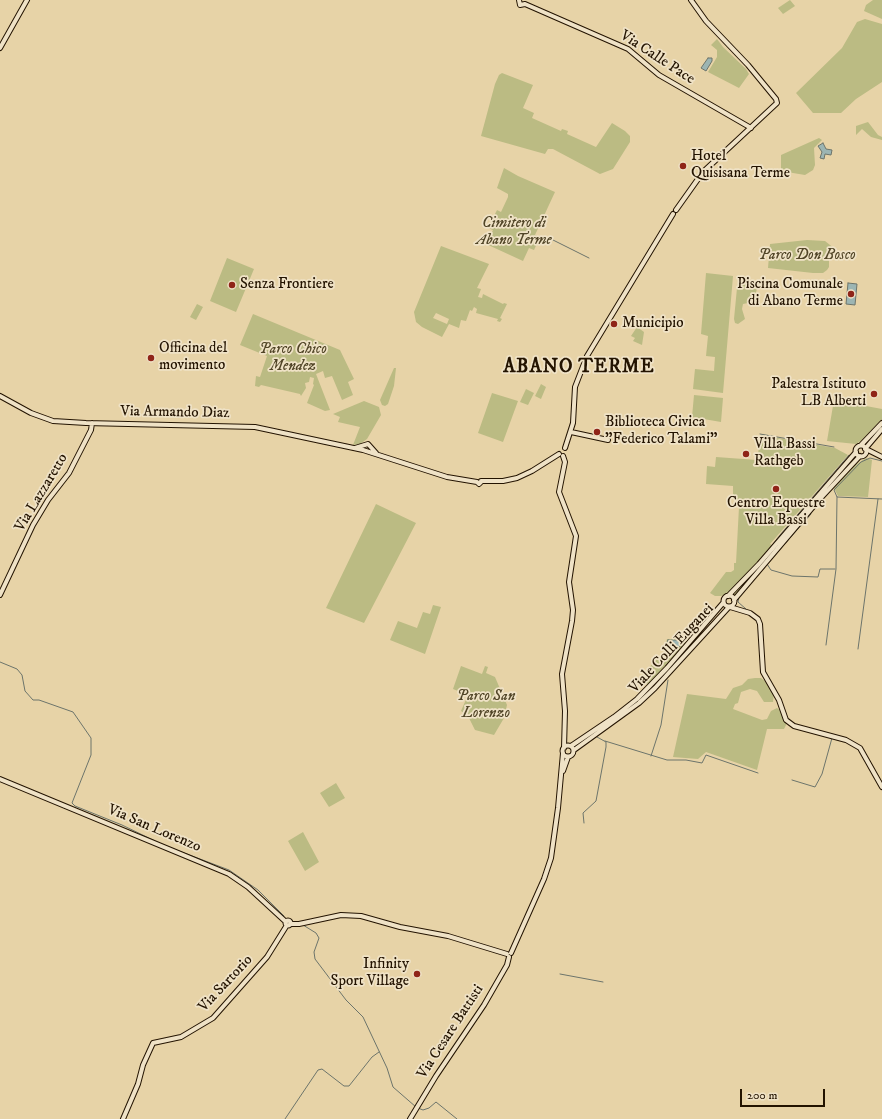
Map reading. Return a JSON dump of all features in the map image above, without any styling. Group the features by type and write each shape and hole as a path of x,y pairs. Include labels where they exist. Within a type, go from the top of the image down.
{"street":[{"path":"0,48 27,0"},
{"name":"Via Calle Pace","path":"519,0 520,5 525,2 628,50 670,81 751,128"},
{"name":"Via Cesare Battisti","path":"562,778 568,757 573,755 568,748 564,731 565,711 562,674 572,621 573,610 568,582 576,536 559,492 564,462 563,456 566,453 565,448 571,432 575,387 592,346 675,212 703,172 771,111 777,103 776,99 771,95 748,65 702,16 691,0"},
{"name":"Via Armando Diaz","path":"0,396 46,419 65,422 255,427 354,448 366,449 447,477 479,482 517,478 532,471 559,454 562,448 565,448"},
{"name":"Via Lazzaretto","path":"0,595 33,525 48,500 68,473 91,430 92,423"},
{"name":"Viale Colli Euganei","path":"568,748 614,717 637,699 667,668 723,602 724,598 733,593 856,452 856,447 861,445 882,423"},
{"name":"Viale Colli Euganei","path":"568,748 639,703 655,688 730,607 734,600 818,501 862,455 882,429"},
{"path":"571,432 608,440"},
{"path":"861,445 876,456"},
{"path":"856,452 862,455 882,457"},
{"path":"559,454 563,456"},
{"name":"Viale Colli Euganei","path":"728,596 734,600"},
{"path":"734,600 740,609"},
{"name":"Viale Colli Euganei","path":"723,602 730,607"},
{"path":"730,607 750,613 758,619 760,624 763,672 779,700 786,720 794,726 846,740 860,748 882,787"},
{"path":"568,748 568,757"},
{"name":"Via Cesare Battisti","path":"410,1119 484,1005 507,965 509,955 541,886 551,858 562,778 568,748"},
{"name":"Via San Lorenzo","path":"0,779 228,874 248,886 288,923"},
{"path":"288,923 299,924 341,915 361,916 400,927 448,936 509,955"},
{"name":"Via Sartorio","path":"123,1119 138,1084 143,1065 153,1043 181,1038 213,1018 267,957 288,923"}],"green space":[{"path":"790,0 795,6 783,14 778,8"},
{"path":"873,0 882,0 882,19 864,11 866,5"},
{"path":"865,19 882,24 882,82 856,99 841,113 813,113 796,93 842,48 857,22"},
{"path":"717,39 749,74 739,88 708,72 717,57 717,50 711,45"},
{"path":"502,73 533,85 523,108 534,113 532,118 561,131 562,129 568,131 567,134 596,147 612,123 625,131 630,136 630,142 613,169 600,174 553,149 548,149 545,154 481,136 495,84 499,75"},
{"path":"868,122 878,135 882,137 882,140 871,137 862,129 856,135 856,126"},
{"path":"819,138 822,140 814,148 815,165 813,170 805,175 781,171 781,155"},
{"name":"Cimitero di Abano Terme","path":"504,168 518,176 555,192 535,235 540,237 534,250 529,248 523,261 486,244 493,230 488,228 497,210 501,212 508,197 508,194 497,188"},
{"name":"Parco Don Bosco","path":"807,240 825,241 835,249 829,256 829,267 823,273 768,268 770,244"},
{"path":"441,246 489,264 477,288 481,289 478,297 482,298 483,294 503,304 507,304 500,318 502,319 500,322 497,321 498,319 476,313 477,309 474,307 472,311 470,310 466,321 461,320 459,328 449,324 442,337 422,327 416,322 414,312","holes":["436,313 449,319 447,324 433,318"]},
{"name":"Senza Frontiere","path":"227,258 254,269 236,312 210,301"},
{"path":"706,273 733,276 723,393 693,389 695,369 714,371 715,357 706,356 708,336 701,334"},
{"path":"742,280 759,281 760,286 757,289 753,302 743,304 742,309 745,319 738,324 735,323 734,319 737,288"},
{"path":"197,304 203,307 196,320 190,317"},
{"name":"Parco Chico Mendez","path":"253,314 340,350 354,379 348,382 353,395 342,400 332,376 325,378 323,371 316,374 330,410 325,411 307,403 314,385 314,378 310,377 309,382 305,383 306,388 301,396 300,394 261,385 259,387 255,386 256,376 260,377 267,356 240,345"},
{"path":"637,327 644,332 642,345 633,341 635,338 631,336"},
{"path":"394,368 396,368 394,386 388,404 385,406 382,405 380,400"},
{"path":"541,384 546,387 541,399 535,396"},
{"path":"526,389 534,393 528,405 520,402"},
{"path":"492,393 518,401 503,442 478,433"},
{"path":"694,395 723,398 721,422 692,417"},
{"path":"834,400 882,409 882,419 861,441 856,444 827,441"},
{"path":"364,401 379,407 381,415 367,439 360,444 353,445 360,427 338,422 340,417 333,414"},
{"name":"Centro Equestre Villa Bassi","path":"761,435 835,448 848,455 770,544 772,545 731,592 721,596 715,596 710,593 726,572 731,572 734,570 734,563 736,563 739,507 737,506 736,497 733,497 733,486 706,484 707,466 715,467 716,457 757,460"},
{"path":"855,456 857,457 734,596 733,595"},
{"path":"866,458 872,460 868,497 838,496 834,488 855,465"},
{"path":"376,504 416,523 364,623 326,608"},
{"path":"433,605 441,607 425,654 390,640 398,621 417,628 423,612 430,614"},
{"path":"667,639 682,639 686,642 649,684 636,681 660,656 670,657 671,648 665,647"},
{"name":"Parco San Lorenzo","path":"461,666 482,674 485,666 488,667 486,673 495,677 507,705 504,718 494,735 475,730 468,716 461,711 468,695 453,689"},
{"path":"761,678 769,684 774,693 773,702 764,702 757,691 750,689 741,692 738,703 735,704 733,709 762,720 767,719 771,711 777,708 781,711 787,723 784,729 767,729 757,770 706,752 698,759 673,757 687,694 726,699 733,688 742,685 748,679"},
{"path":"336,783 345,798 329,807 320,793"},
{"path":"303,832 319,862 305,871 288,841"}],"water":[{"path":"708,58 712,58 712,61 706,71 701,68"},
{"path":"823,143 826,149 832,150 831,155 825,154 824,159 820,158 822,152 818,146"},
{"name":"Piscina Comunale di Abano Terme","path":"848,283 857,284 855,305 846,304"},
{"path":"668,640 679,640 682,644 673,652 673,647 666,645"}],"waterway":[{"path":"549,238 589,258"},
{"path":"760,434 834,447"},
{"path":"766,553 849,455"},
{"path":"882,461 870,458 861,462 834,490 837,497 882,499"},
{"path":"826,645 836,569 837,497"},
{"path":"858,649 878,499"},
{"path":"760,572 811,514"},
{"path":"767,564 771,570 792,576 818,577 820,569 835,569"},
{"path":"739,597 738,602 746,609"},
{"path":"0,662 17,669 22,675 25,691 33,700 39,700 73,712 91,738 91,755 72,803 75,806 122,825 155,841"},
{"path":"651,756 661,725 668,680"},
{"path":"584,823 583,813 596,801 606,747 606,742 597,737"},
{"path":"792,780 815,787 822,774 832,738"},
{"path":"605,741 667,760 686,760 702,763 706,755 758,773"},
{"path":"171,848 229,870 258,890 284,916"},
{"path":"303,925 316,933 319,938 314,952 315,959 346,1000 363,1017 387,1068 393,1087 416,1107"},
{"path":"560,974 603,982"},
{"path":"285,1119 318,1070 322,1069 344,1086 349,1086 372,1057 379,1052"},
{"path":"418,1108 423,1110 429,1108 436,1102 457,1119"}],"place":[{"name":"Hotel Quisisana Terme","path":"683,166"},
{"name":"Senza Frontiere","path":"232,285"},
{"name":"Piscina Comunale di Abano Terme","path":"851,294"},
{"name":"Municipio","path":"614,324"},
{"name":"Officina del movimento","path":"151,358"},
{"name":"Palestra Istituto LB Alberti","path":"874,394"},
{"name":"Biblioteca Civica \"Federico Talami\"","path":"597,432"},
{"name":"Villa Bassi Rathgeb","path":"746,454"},
{"name":"Centro Equestre Villa Bassi","path":"776,489"},
{"name":"Infinity Sport Village","path":"417,974"}],"district":[{"name":"ABANO TERME","path":"579,368"}]}
